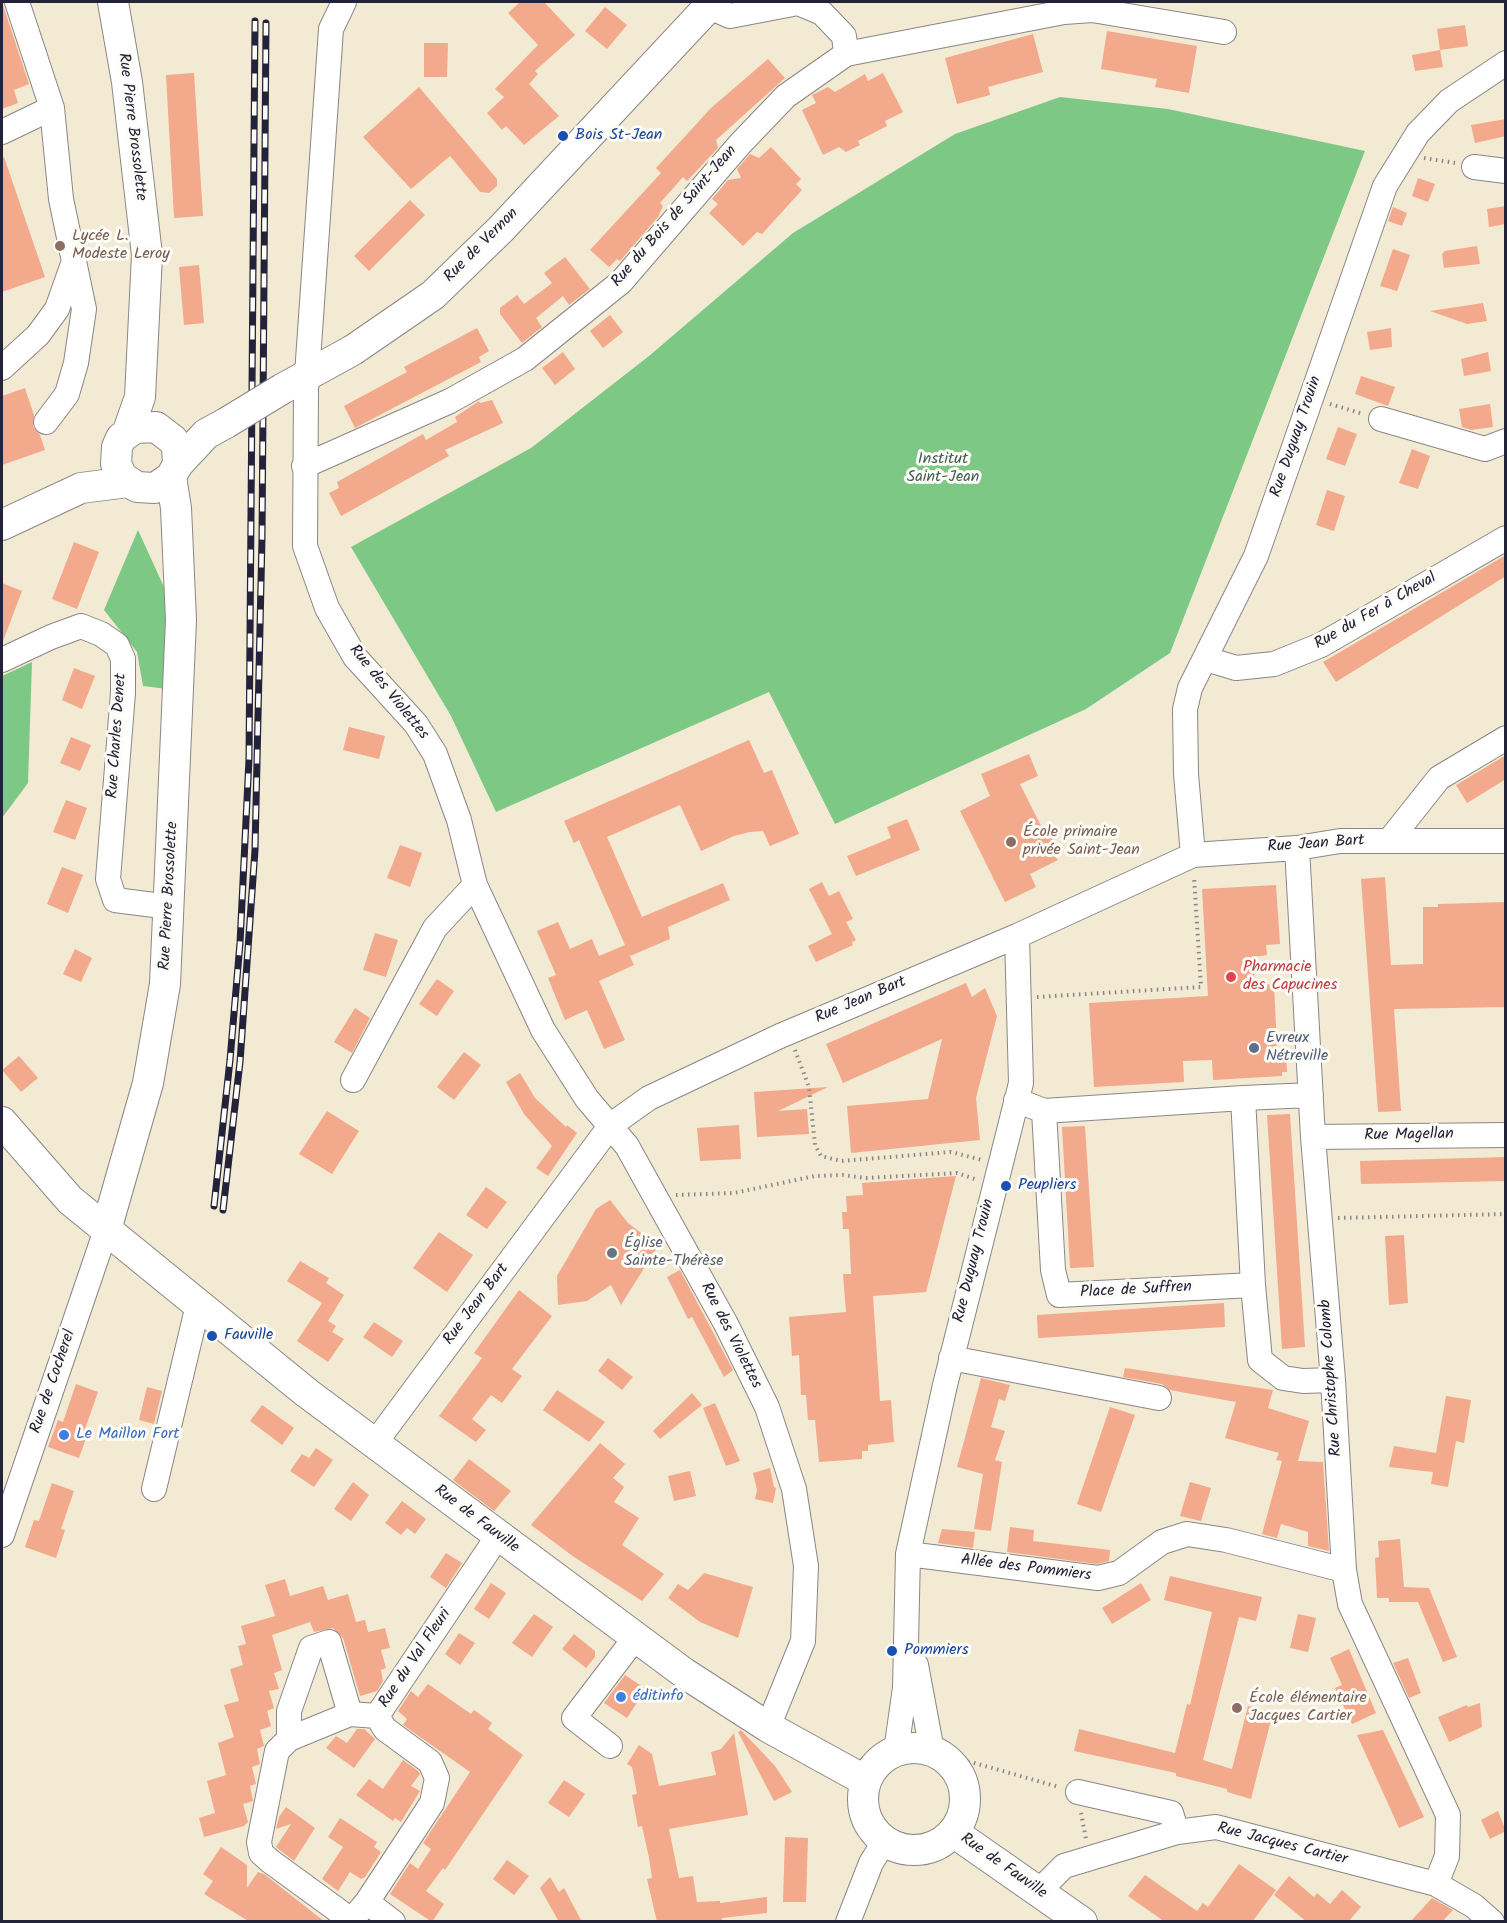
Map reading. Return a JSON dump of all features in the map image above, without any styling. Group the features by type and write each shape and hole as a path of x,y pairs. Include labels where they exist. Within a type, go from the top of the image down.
{"main road":[{"name":"Rue Pierre Brossolette","path":"113,2 127,82 147,255 139,453 177,554"},
{"name":"Rue de Vernon","path":"174,470 216,429 294,381 353,350 433,295 501,229 710,4"},
{"path":"2,525 81,489 139,453 216,429"},
{"name":"Rue Pierre Brossolette","path":"106,1230 148,1083 165,984 170,907 181,620 174,470 177,447 139,453"},
{"path":"139,453 155,488 174,470"},
{"name":"Rue de Fauville","path":"2,1122 70,1200 264,1360 635,1638 768,1727 866,1781"},
{"path":"914,1748 941,1757 960,1778 965,1797 962,1815 953,1832 939,1844 921,1850 902,1850 884,1842 872,1830 865,1814 862,1797 866,1781 878,1763 896,1751 914,1748"},
{"name":"Rue de Fauville","path":"953,1832 1082,1922"}],"street":[{"path":"16,2 52,108 61,199 84,309 76,363 67,394 46,422"},
{"name":"Rue des Violettes","path":"344,2 331,29 294,381 304,466 305,546 327,608 356,657 416,724 435,754 459,820 475,885 543,1030 587,1099 627,1146 726,1324 766,1407 794,1489 806,1566 803,1641 768,1727"},
{"path":"710,4 730,16 798,3 822,13 844,36 846,54"},
{"name":"Rue du Bois de Saint-Jean","path":"304,466 450,401 525,360 621,282 724,162 786,96 846,54 1064,12 1092,10 1224,33"},
{"name":"Rue Duguay Trouin","path":"1193,855 1186,774 1185,709 1190,688 1256,556 1385,186 1418,133 1449,101 1506,63"},
{"path":"2,132 52,108"},
{"path":"1474,167 1506,171"},
{"path":"2,368 38,335 57,309 74,260"},
{"path":"1381,419 1485,449 1506,441"},
{"name":"Rue du Fer à Cheval","path":"1206,659 1236,668 1274,664 1322,645 1506,538"},
{"name":"Rue Charles Denet","path":"2,660 81,626 101,634 117,645 123,660 123,693 108,879 116,900 170,907"},
{"path":"1389,841 1439,778 1506,738"},
{"name":"Rue Jean Bart","path":"375,1443 611,1125 649,1098 787,1033 1017,936 1193,855 1297,848 1340,842 1506,841"},
{"name":"Rue Christophe Colomb","path":"1297,848 1313,1137 1333,1380 1344,1570 1350,1604 1448,1815 1447,1856 1436,1884"},
{"path":"353,1080 435,928 475,885"},
{"name":"Rue Duguay Trouin","path":"896,1751 905,1688 908,1554 951,1358 1023,1068 1018,998 1017,936"},
{"path":"1016,1100 1044,1111 1311,1095"},
{"path":"1243,1098 1253,1285 1260,1360 1283,1378 1303,1381 1333,1380"},
{"name":"Place de Suffren","path":"1044,1111 1053,1270 1059,1294 1253,1285"},
{"name":"Rue Magellan","path":"1313,1137 1506,1136"},
{"name":"Rue de Cocherel","path":"2,1535 106,1230"},
{"path":"154,1489 198,1305"},
{"path":"951,1358 1159,1398"},
{"name":"Allée des Pommiers","path":"908,1554 1098,1578 1119,1573 1162,1542 1187,1534 1226,1540 1344,1570"},
{"name":"Rue du Val Fleuri","path":"351,1921 367,1902 432,1803 437,1778 430,1762 385,1729 377,1716 498,1536"},
{"name":"Rue Duguay Trouin","path":"906,1585 921,1703 941,1757"},
{"path":"610,1746 574,1718 635,1638"},
{"path":"289,1739 289,1711 311,1648 328,1642 350,1714"},
{"path":"351,1921 261,1853 259,1842 277,1751 289,1739 350,1714 377,1716"},
{"path":"1078,1792 1171,1813 1177,1832"},
{"name":"Rue Jacques Cartier","path":"1038,1892 1064,1866 1177,1832 1216,1827 1436,1884 1474,1906 1492,1922"},
{"path":"848,1922 871,1863 884,1842"},
{"path":"367,1902 393,1922"}],"path":[{"path":"1403,154 1474,167"},
{"path":"1332,405 1381,419"},
{"path":"1018,998 1201,987 1193,855"},
{"path":"787,1033 810,1088 815,1145 821,1156 841,1161 951,1152 997,1175"},
{"path":"655,1196 734,1193 815,1176 843,1175 866,1178 957,1173 997,1175"},
{"path":"1320,1219 1506,1214"},
{"path":"941,1757 970,1762 1078,1792 1086,1841"}],"green space":[{"name":"Institut Saint-Jean","path":"1060,97 1168,109 1365,151 1170,653 1086,709 835,824 769,692 496,812 451,716 351,547 531,448 649,356 793,233 955,134"},
{"path":"138,530 169,598 167,689 143,686 137,652 104,610"},
{"path":"32,662 28,783 2,818 2,676"}],"building":[{"path":"2,2 29,84 14,90 18,103 2,109"},
{"path":"520,2 544,2 575,35 535,71 538,74 529,84 559,116 524,145 506,126 502,130 487,113 504,97 495,89 538,45 508,13"},
{"path":"605,7 627,25 607,49 585,31"},
{"path":"1465,25 1468,46 1440,50 1437,29"},
{"path":"1107,31 1197,46 1189,93 1155,87 1157,79 1101,69"},
{"path":"1033,34 1043,72 988,87 990,95 957,104 945,58"},
{"path":"424,43 448,43 447,77 424,77"},
{"path":"1440,50 1443,67 1415,71 1412,55"},
{"path":"768,59 785,78 716,140 718,148 687,181 683,177 660,203 663,206 658,217 620,261 617,259 609,267 590,250 661,173 656,168 711,108"},
{"path":"194,73 203,216 174,218 166,75"},
{"path":"883,73 903,112 885,121 887,126 858,141 860,145 846,152 839,147 823,155 802,110 816,103 812,95 828,87 835,92 865,74 868,81"},
{"path":"419,87 497,179 497,186 489,193 480,192 450,156 411,189 363,137"},
{"path":"1506,119 1506,136 1475,143 1471,125"},
{"path":"771,147 801,179 796,184 802,190 762,234 757,232 743,246 709,213 718,204 712,199 728,180 741,178 737,169 750,154 759,158"},
{"path":"4,157 45,277 2,292 2,158"},
{"path":"1418,178 1435,184 1428,202 1412,196"},
{"path":"410,200 425,215 369,271 354,256"},
{"path":"1506,206 1506,224 1489,227 1487,209"},
{"path":"1393,207 1407,213 1402,226 1388,221"},
{"path":"1477,246 1480,264 1444,268 1442,254 1445,251"},
{"path":"1393,249 1410,255 1397,291 1380,286"},
{"path":"565,257 590,289 569,305 563,296 536,318 542,327 522,343 500,314 500,308 517,295 524,304 547,287 552,283 544,273"},
{"path":"199,265 204,323 184,325 179,267"},
{"path":"1483,303 1487,321 1467,324 1430,311"},
{"path":"610,315 623,332 603,348 590,331"},
{"path":"477,328 489,351 479,357 481,362 355,428 344,406 407,372 404,367"},
{"path":"1391,328 1392,347 1370,350 1367,332"},
{"path":"563,352 575,369 555,385 542,368"},
{"path":"1488,352 1491,371 1464,376 1461,359"},
{"path":"1361,376 1395,387 1388,406 1355,394"},
{"path":"25,388 34,415 33,427 40,435 45,450 2,465 2,396"},
{"path":"492,400 503,423 445,450 449,456 341,516 329,493 339,488 337,482 423,434 426,440 457,422 455,417 479,401 480,403"},
{"path":"1490,404 1493,427 1471,430 1462,427 1459,409"},
{"path":"1338,427 1357,434 1345,466 1326,459"},
{"path":"1412,449 1430,456 1418,489 1399,483"},
{"path":"1327,490 1345,496 1334,531 1316,525"},
{"path":"74,542 99,552 77,609 52,599"},
{"path":"1506,555 1506,576 1336,682 1323,662"},
{"path":"2,583 22,591 3,641 2,641"},
{"path":"74,668 95,676 82,709 62,700"},
{"path":"349,727 385,736 379,759 343,750"},
{"path":"71,737 91,745 80,771 60,763"},
{"path":"749,740 764,773 772,770 799,834 770,846 763,831 750,832 734,836 701,851 680,805 607,837 642,917 723,883 730,900 668,927 670,939 630,956 626,948 634,965 599,981 625,1040 604,1049 587,1010 565,1020 548,978 556,975 537,931 558,922 570,949 592,939 599,956 625,945 579,840 574,843 564,821"},
{"path":"1029,754 1038,776 1020,784 1041,826 1047,828 1054,840 1050,851 1058,860 1030,874 1036,887 1005,902 960,811 990,796 981,774"},
{"path":"1506,755 1506,779 1467,803 1456,785"},
{"path":"66,800 87,808 75,840 53,832"},
{"path":"907,819 920,850 856,876 847,856 891,838 887,827"},
{"path":"400,845 422,853 410,887 387,878"},
{"path":"62,867 83,875 68,913 47,904"},
{"path":"1385,877 1391,965 1423,964 1423,907 1438,907 1438,904 1506,902 1506,1007 1394,1009 1401,1111 1378,1112 1361,879"},
{"path":"822,882 829,896 839,891 853,919 846,922 856,940 852,942 853,945 816,962 808,946 832,934 809,889"},
{"path":"1276,885 1280,944 1266,945 1267,955 1253,957 1255,985 1274,984 1277,1048 1286,1055 1287,1072 1282,1072 1282,1076 1213,1080 1212,1060 1183,1061 1184,1082 1094,1087 1089,1003 1208,996 1202,889"},
{"path":"375,933 398,940 386,977 363,970"},
{"path":"75,949 92,958 81,982 63,974"},
{"path":"437,979 454,991 437,1016 419,1004"},
{"path":"966,983 972,997 985,988 997,1016 976,1098 980,1140 851,1153 847,1106 928,1099 942,1039 843,1083 826,1044"},
{"path":"355,1008 370,1018 352,1053 334,1042"},
{"path":"464,1052 481,1065 454,1100 437,1087"},
{"path":"19,1056 38,1078 21,1092 2,1070"},
{"path":"520,1073 535,1098 566,1127 567,1125 577,1133 548,1176 536,1168 552,1146 524,1114 506,1082"},
{"path":"828,1087 778,1111 807,1109 809,1134 757,1137 754,1092"},
{"path":"327,1111 359,1131 332,1174 299,1154"},
{"path":"1290,1114 1305,1347 1282,1349 1267,1115"},
{"path":"739,1125 741,1159 700,1161 697,1128"},
{"path":"1085,1126 1094,1267 1070,1268 1062,1127"},
{"path":"1506,1157 1506,1181 1361,1184 1360,1161"},
{"path":"956,1176 926,1292 873,1296 880,1401 891,1400 894,1442 868,1445 868,1451 862,1451 862,1459 819,1462 815,1420 808,1420 806,1395 801,1395 799,1355 792,1356 789,1317 846,1312 843,1274 851,1274 849,1229 843,1229 842,1212 847,1212 846,1196 863,1195 862,1183"},
{"path":"486,1187 507,1202 487,1229 466,1215"},
{"name":"Église Sainte-Thérèse","path":"610,1200 628,1223 658,1246 621,1305 611,1285 587,1301 558,1305 557,1276 596,1209"},
{"path":"439,1232 473,1255 447,1292 413,1268"},
{"path":"1404,1235 1408,1303 1389,1305 1385,1236"},
{"path":"300,1261 329,1278 326,1283 344,1295 328,1321 336,1326 332,1332 344,1339 328,1362 297,1341 322,1303 287,1281"},
{"path":"680,1270 733,1370 724,1377 692,1317 688,1319 667,1277"},
{"path":"519,1290 552,1316 512,1369 522,1376 502,1403 491,1395 472,1419 486,1430 476,1442 439,1416 482,1358 474,1353"},
{"path":"1224,1303 1225,1327 1038,1338 1037,1315"},
{"path":"374,1322 403,1341 392,1357 363,1337"},
{"path":"608,1358 633,1377 622,1390 598,1371"},
{"path":"1125,1368 1273,1390 1268,1408 1309,1421 1298,1461 1323,1462 1329,1551 1308,1546 1308,1532 1281,1524 1277,1538 1262,1534 1282,1461 1276,1460 1279,1453 1225,1438 1236,1402 1170,1390 1162,1384 1123,1377"},
{"path":"981,1378 1010,1385 1005,1401 999,1399 991,1427 1005,1431 995,1460 1002,1462 991,1531 974,1529 983,1474 957,1467"},
{"path":"76,1384 98,1392 85,1429 89,1430 79,1458 48,1447 58,1420 63,1422"},
{"path":"147,1387 162,1391 154,1424 139,1420"},
{"path":"557,1390 605,1422 589,1442 543,1410"},
{"path":"692,1393 702,1405 660,1439 653,1431"},
{"path":"1446,1396 1471,1400 1464,1443 1456,1441 1448,1487 1431,1484 1433,1472 1389,1467 1394,1446 1436,1453"},
{"path":"715,1403 740,1461 726,1466 703,1408"},
{"path":"262,1405 294,1428 282,1445 250,1421"},
{"path":"1110,1407 1135,1415 1101,1512 1077,1504"},
{"path":"600,1443 625,1464 613,1478 624,1487 614,1502 639,1518 622,1545 664,1574 642,1601 574,1557 531,1525"},
{"path":"316,1448 333,1460 314,1487 290,1471 302,1454 309,1458"},
{"path":"469,1459 511,1491 494,1511 453,1480"},
{"path":"770,1468 776,1488 773,1503 755,1499 757,1490 753,1473"},
{"path":"690,1471 696,1496 674,1501 668,1476"},
{"path":"353,1482 369,1495 351,1521 334,1509"},
{"path":"1190,1482 1211,1488 1201,1521 1180,1516"},
{"path":"52,1483 74,1491 61,1529 65,1530 56,1558 25,1547 34,1520 39,1521"},
{"path":"402,1501 426,1519 415,1534 407,1528 401,1535 385,1523"},
{"path":"1010,1527 1034,1530 1033,1541 1110,1550 1109,1561 1097,1564 1007,1552"},
{"path":"942,1529 975,1532 973,1548 938,1543"},
{"path":"1400,1539 1404,1587 1429,1588 1457,1657 1443,1662 1418,1602 1389,1602 1389,1598 1377,1598 1375,1558 1379,1557 1378,1541"},
{"path":"446,1553 462,1563 446,1588 430,1577"},
{"path":"704,1573 753,1587 738,1638 700,1622 668,1598 678,1584 688,1590"},
{"path":"1170,1576 1262,1597 1256,1621 1239,1617 1203,1760 1232,1769 1248,1706 1273,1712 1251,1799 1227,1792 1227,1789 1176,1776 1176,1773 1074,1751 1079,1729 1175,1753 1187,1704 1190,1705 1212,1612 1164,1600"},
{"path":"285,1579 290,1596 323,1586 328,1600 348,1594 356,1622 365,1620 368,1632 385,1628 390,1648 381,1650 386,1668 381,1670 383,1681 377,1691 360,1696 343,1638 333,1628 314,1632 310,1622 272,1635 282,1670 274,1673 279,1689 269,1691 274,1708 267,1711 271,1726 260,1730 264,1746 257,1749 260,1764 252,1767 256,1784 250,1786 253,1801 243,1804 248,1822 244,1826 204,1837 199,1818 215,1813 207,1781 226,1775 218,1743 234,1737 224,1705 239,1701 230,1669 243,1665 238,1646 246,1644 241,1626 275,1616 265,1585"},
{"path":"491,1583 506,1593 489,1619 474,1609"},
{"path":"1141,1583 1151,1600 1112,1624 1102,1608"},
{"path":"534,1614 553,1627 532,1657 512,1643"},
{"path":"1298,1614 1316,1618 1308,1652 1290,1648"},
{"path":"459,1633 475,1643 460,1665 445,1654"},
{"path":"574,1634 595,1651 595,1657 586,1668 562,1649"},
{"path":"1349,1649 1376,1713 1352,1724 1335,1688 1342,1685 1330,1658"},
{"path":"1408,1658 1421,1693 1409,1698 1393,1663"},
{"path":"625,1675 646,1689 627,1718 604,1703"},
{"path":"428,1684 471,1714 474,1710 492,1723 488,1729 523,1755 445,1870 443,1868 426,1891 444,1904 432,1922 390,1894 410,1863 418,1869 431,1849 423,1843 470,1772 403,1725 407,1719 398,1711 411,1691 418,1697"},
{"path":"1480,1703 1482,1727 1449,1742 1438,1717 1467,1705 1468,1707"},
{"path":"357,1729 364,1729 375,1739 354,1768 326,1748 336,1736 347,1743"},
{"path":"741,1730 775,1766 792,1792 774,1801 738,1732"},
{"path":"1383,1730 1424,1817 1399,1828 1357,1735"},
{"path":"734,1733 748,1815 669,1829 679,1878 693,1876 697,1902 720,1901 720,1903 767,1897 767,1913 722,1918 722,1922 657,1922 647,1879 652,1878 649,1858 642,1826 638,1827 632,1795 637,1794 632,1767 627,1764 639,1745 652,1754 659,1786 716,1775 711,1752 721,1749"},
{"path":"403,1760 420,1774 411,1786 420,1791 401,1822 395,1818 393,1821 356,1795 369,1779 383,1789"},
{"path":"564,1780 585,1794 569,1817 548,1803"},
{"path":"286,1807 315,1828 294,1861 276,1847 291,1824 276,1829 279,1817"},
{"path":"1498,1811 1506,1831 1490,1839 1481,1820"},
{"path":"340,1818 377,1842 374,1847 381,1852 365,1877 361,1879 350,1872 338,1891 322,1879 343,1847 328,1837"},
{"path":"785,1837 808,1838 806,1902 783,1902"},
{"path":"221,1847 247,1865 247,1888 258,1872 264,1874 325,1922 250,1922 204,1894 213,1881 203,1874"},
{"path":"507,1860 529,1876 514,1895 493,1879"},
{"path":"1239,1864 1276,1890 1252,1922 1165,1922 1128,1896 1145,1875 1197,1911 1203,1903 1208,1907"},
{"path":"1289,1876 1314,1897 1317,1893 1330,1904 1342,1890 1361,1907 1348,1922 1307,1922 1274,1895"},
{"path":"550,1877 559,1892 564,1888 582,1922 559,1922 540,1888"},
{"path":"1432,1898 1453,1910 1442,1922 1410,1922"}],"railway":[{"path":"214,1206 240,943 249,759 255,21"},
{"path":"223,1210 240,1062 255,850 262,538 266,23"}],"place":[{"name":"Bois St-Jean","path":"563,136"},
{"name":"Lycée L. Modeste Leroy","path":"60,246"},
{"name":"École primaire privée Saint-Jean","path":"1011,842"},
{"name":"Pharmacie des Capucines","path":"1231,977"},
{"name":"Evreux Nétreville","path":"1254,1048"},
{"name":"Peupliers","path":"1006,1186"},
{"name":"Église Sainte-Thérèse","path":"612,1253"},
{"name":"Fauville","path":"212,1336"},
{"name":"Le Maillon Fort","path":"64,1435"},
{"name":"Pommiers","path":"892,1651"},
{"name":"éditinfo","path":"621,1697"},
{"name":"École élémentaire Jacques Cartier","path":"1237,1708"}]}
